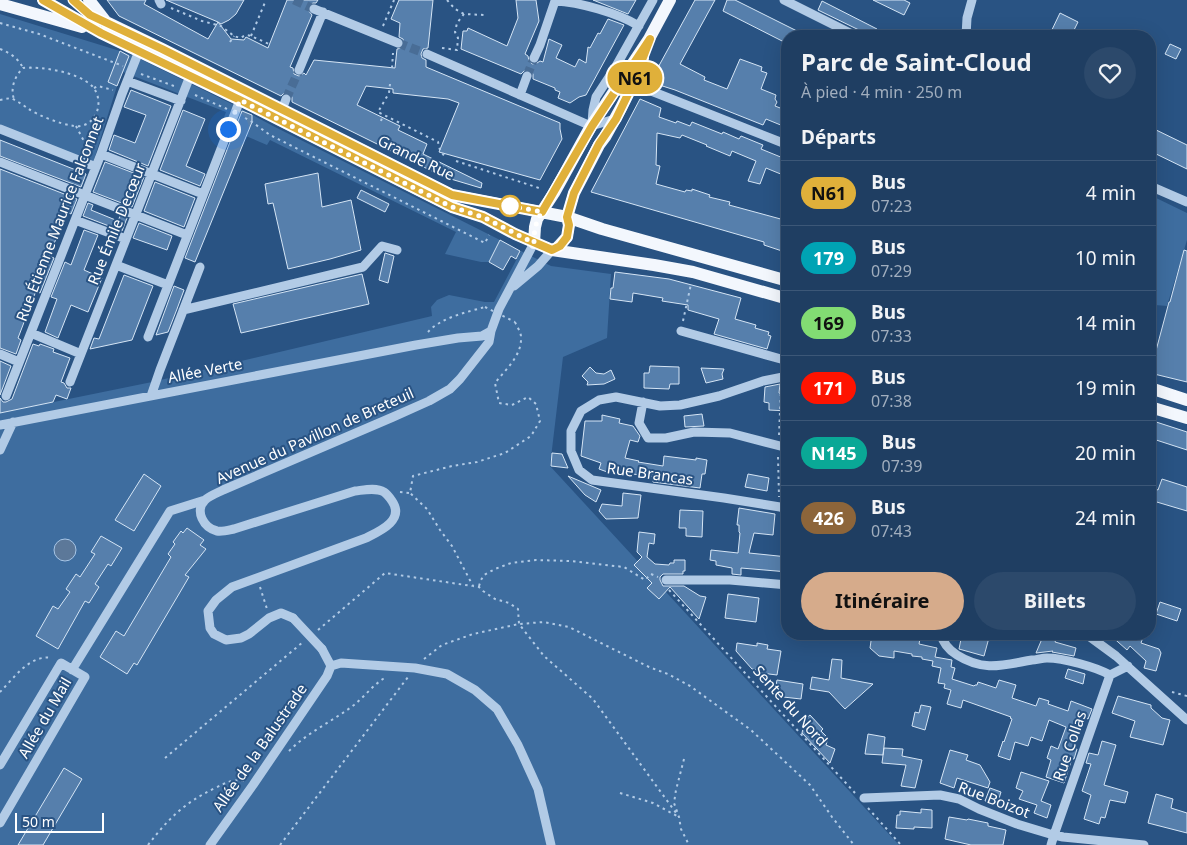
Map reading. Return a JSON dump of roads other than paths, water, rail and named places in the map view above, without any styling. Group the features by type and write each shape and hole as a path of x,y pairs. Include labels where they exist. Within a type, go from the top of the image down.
{"main road":[{"path":"43,0 103,28 171,67"},
{"name":"Grande Rue","path":"89,0 103,28 139,51 452,207 483,217 534,243 552,250 693,272 781,297"},
{"path":"552,250 560,246 567,237 569,225 567,217 574,193 599,144 616,119 632,86 650,39 670,0"},
{"path":"0,4 103,28"},
{"name":"Grande Rue","path":"103,28 162,49 284,104 452,195 567,217 599,228 781,279"},
{"path":"534,243 537,220 592,126 650,39"},
{"path":"592,126 599,144"},
{"path":"1156,390 1187,400"},
{"path":"1156,409 1187,418"}],"street":[{"path":"534,58 555,0 573,2 624,18 639,26"},
{"path":"592,126 596,97 615,68 653,0"},
{"path":"784,0 844,30"},
{"path":"966,30 967,18 972,0"},
{"path":"314,9 396,42"},
{"path":"299,70 323,12"},
{"name":"Rue Étienne Maurice Falconnet","path":"6,396 96,167 139,51"},
{"path":"431,56 592,126 616,119"},
{"name":"Rue Émile Decœur","path":"70,382 190,76"},
{"path":"520,95 527,76"},
{"path":"127,81 181,100"},
{"path":"632,86 781,142"},
{"path":"148,337 240,100"},
{"path":"0,129 96,167"},
{"path":"101,154 203,194"},
{"path":"0,162 187,235"},
{"path":"1156,189 1187,202"},
{"path":"75,220 126,239"},
{"path":"478,356 489,342 499,308 534,243"},
{"path":"184,310 363,267 382,246 397,250"},
{"path":"510,289 538,266 552,250"},
{"path":"116,265 168,285"},
{"path":"151,396 200,267"},
{"path":"478,356 480,339 491,331"},
{"path":"681,331 781,358"},
{"path":"31,333 81,354"},
{"name":"Allée Verte","path":"0,425 416,345 458,338 480,339"},
{"path":"0,354 19,362"},
{"name":"Avenue du Pavillon de Breteuil","path":"331,666 322,649 293,618 281,613 269,618 242,638 226,640 214,634 210,628 208,610 216,600 232,588 383,530 389,525 394,516 394,505 389,497 383,491 356,491 234,529 218,531 204,524 200,514 201,507 205,500 222,490 429,401 450,389 478,356"},
{"name":"Rue Brancas","path":"781,376 719,396 680,405 660,406 616,397 599,400 581,411 571,431 571,451 579,470 592,480 781,507"},
{"path":"643,402 639,423 648,438 666,438 694,432 730,433 781,446"},
{"path":"0,450 13,422"},
{"path":"72,670 170,511 205,500"},
{"path":"666,580 730,580 781,584"},
{"path":"942,640 951,650 970,661 985,665 1004,666 1047,658 1099,669 1110,675 1128,666"},
{"path":"1094,640 1128,666 1187,720"},
{"name":"Allée du Mail","path":"0,765 61,663 85,677 0,823"},
{"path":"331,666 341,663 415,668 447,674 476,690 497,709 518,744 538,789 551,845"},
{"name":"Allée de la Balustrade","path":"210,845 327,676 331,666"},
{"name":"Rue Collas","path":"1051,845 1110,675"},
{"name":"Rue Boizot","path":"864,798 940,795 959,799 1017,824 1054,835 1144,845"}],"tunnel":[{"path":"294,0 314,9"},
{"path":"398,43 427,54"},
{"path":"527,76 534,58"},
{"path":"286,99 299,70"}]}
